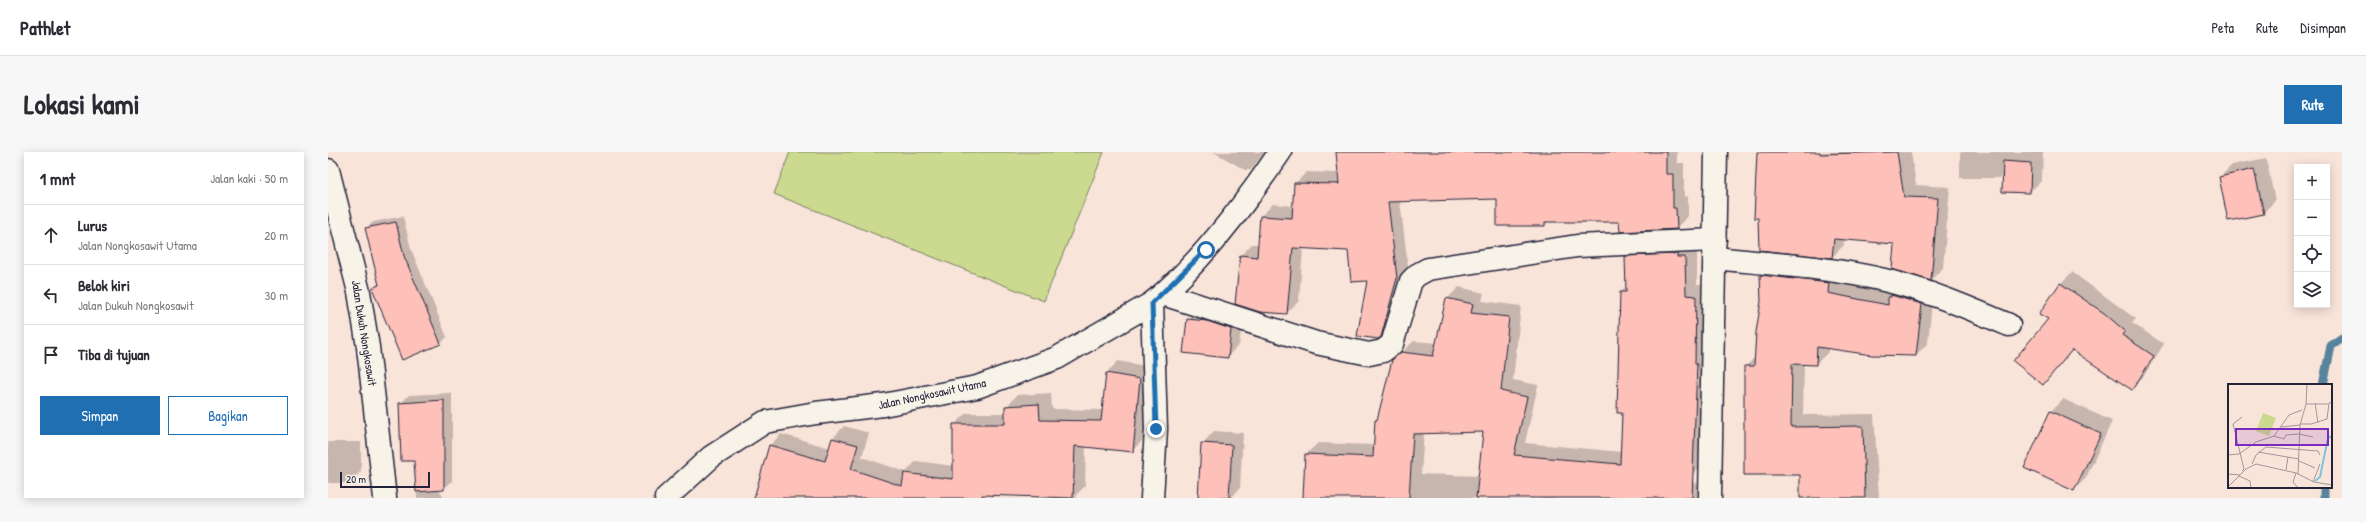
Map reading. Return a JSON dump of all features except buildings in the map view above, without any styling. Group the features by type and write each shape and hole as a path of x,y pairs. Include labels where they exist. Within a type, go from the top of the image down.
{"street":[{"name":"Jalan Nongkosawit Utama","path":"666,498 711,457 764,422 816,413 883,405 977,387 1057,358 1157,299 1206,250 1280,152"},
{"path":"1710,498 1716,152"},
{"name":"Jalan Dukuh Nongkosawit","path":"328,170 359,292 368,347 385,498"},
{"path":"1152,498 1156,429 1157,299 1316,343 1369,354 1383,351 1392,344 1411,281 1417,275 1428,269 1577,246 1715,249 1885,280 1956,302 2010,325"}],"green space":[{"path":"790,152 1104,152 1044,301 774,194"}],"waterway":[{"path":"2323,384 2331,346 2342,338"},
{"path":"2324,488 2324,498"}],"route":[{"path":"1156,429 1152,303 1163,294 1206,250"}]}
